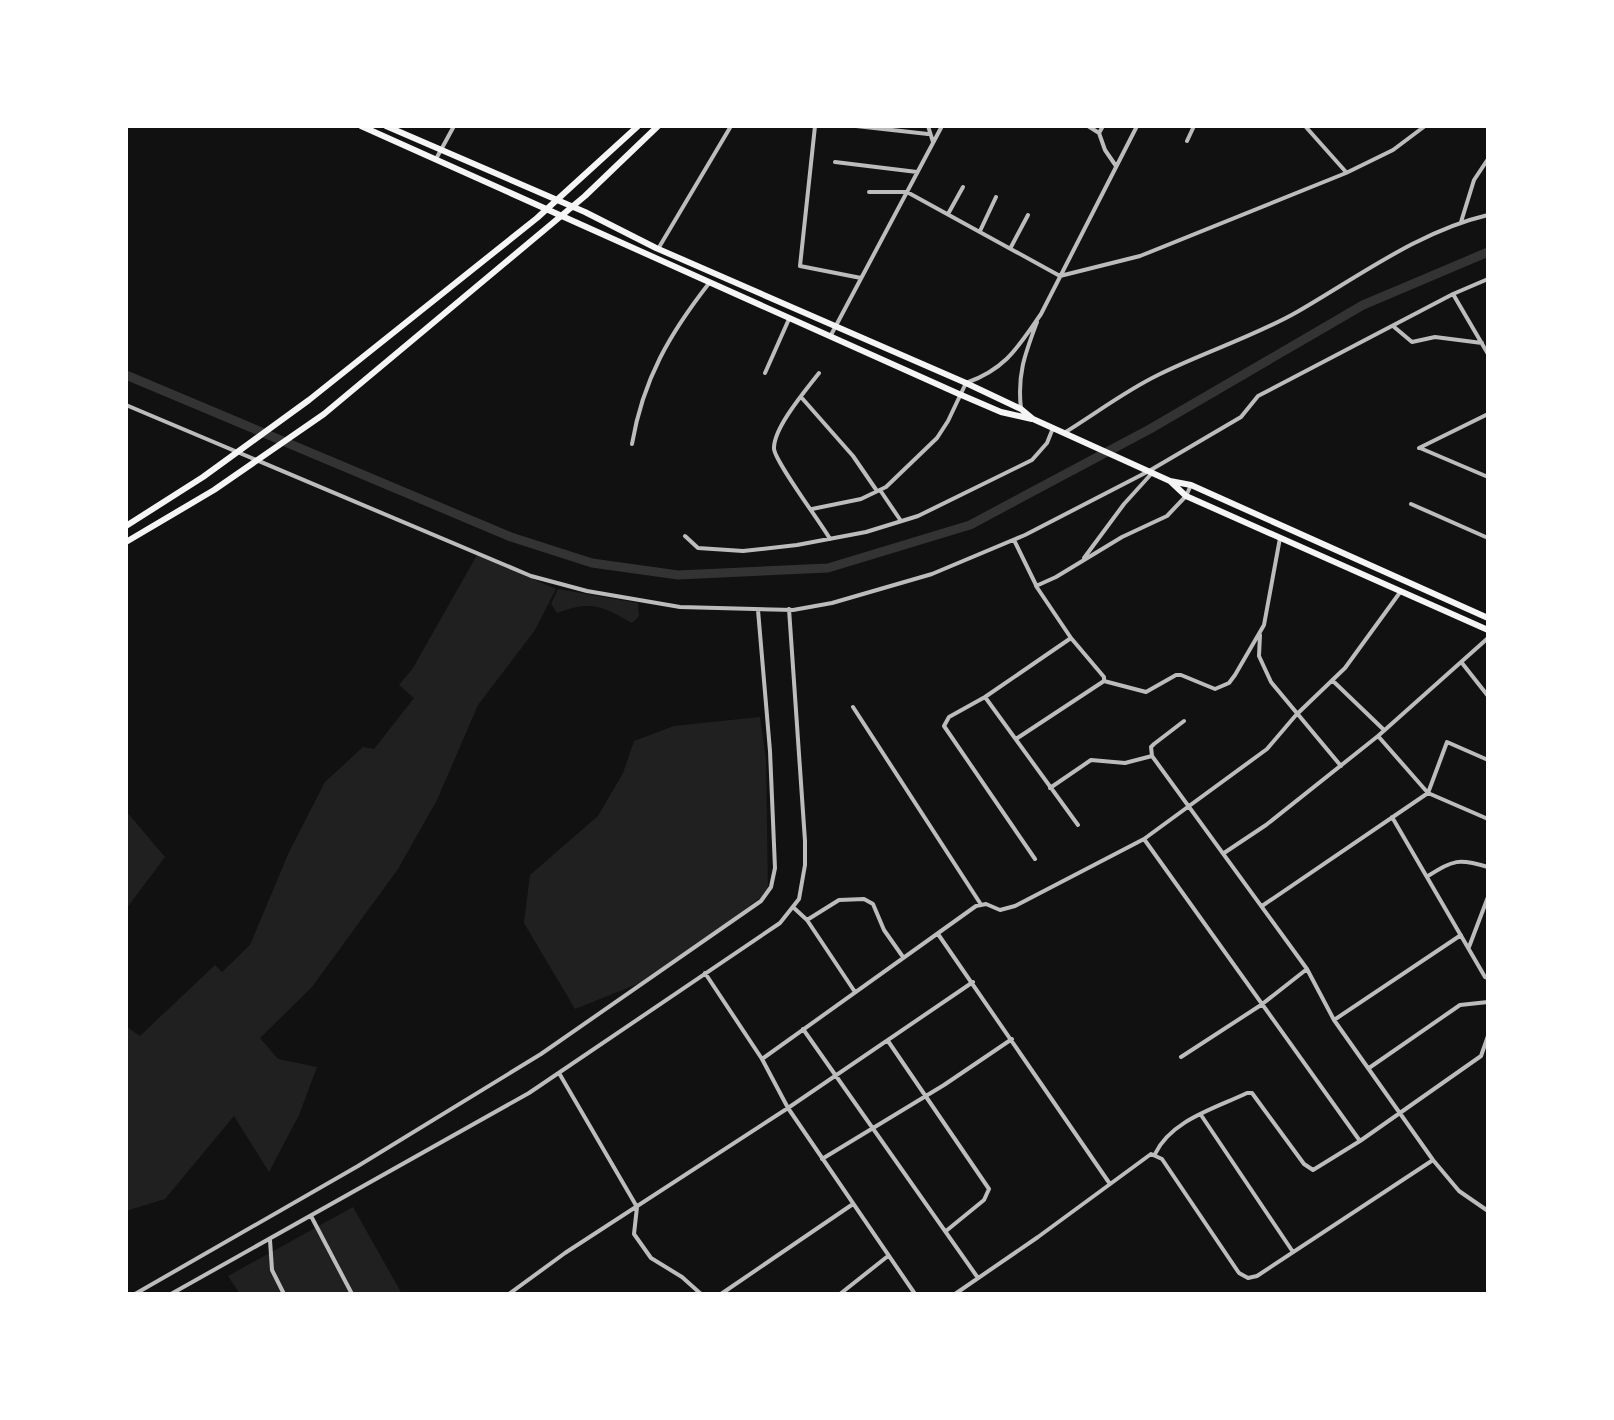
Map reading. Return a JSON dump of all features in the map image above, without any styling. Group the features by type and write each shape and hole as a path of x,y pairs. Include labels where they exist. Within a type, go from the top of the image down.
{"highway":[{"path":"361,126 959,394 1001,412 1033,419 1170,481 1191,485 1488,618"},
{"path":"386,126 966,383 1021,409 1033,419"},
{"path":"126,526 203,477 309,400 537,218 638,126"},
{"path":"126,542 214,490 324,414 585,196 658,126"},
{"path":"1170,481 1186,496 1488,630"}],"street":[{"path":"436,160 454,126"},
{"path":"658,249 731,126"},
{"path":"815,126 800,266 861,278"},
{"path":"856,126 928,134"},
{"path":"928,126 933,142"},
{"path":"831,335 942,126"},
{"path":"1088,126 1099,133 1116,167"},
{"path":"1099,133 1103,126"},
{"path":"1021,409 1019,388 1022,360 1041,314 1137,126"},
{"path":"1187,141 1194,126"},
{"path":"1305,126 1346,173"},
{"path":"869,192 907,192 1060,276 1140,256 1346,173 1393,150 1425,126"},
{"path":"1461,222 1474,180 1488,159"},
{"path":"835,162 917,172"},
{"path":"948,214 963,187"},
{"path":"980,231 996,197"},
{"path":"1011,247 1028,215"},
{"path":"1064,433 1158,375 1255,334 1367,270 1461,222 1488,215"},
{"path":"126,405 531,576 587,591 680,607 793,610 832,603 932,574 1014,540 1241,417 1258,396 1453,294 1488,279"},
{"path":"632,444 638,409 655,366 670,336 710,282"},
{"path":"1453,294 1488,354"},
{"path":"812,509 861,499 878,490 937,438 966,383 982,378 1013,355 1041,314"},
{"path":"765,373 790,317"},
{"path":"1393,326 1412,342 1435,337 1482,343"},
{"path":"819,373 777,435 773,447 782,468 830,539"},
{"path":"801,397 853,456 901,521"},
{"path":"1488,414 1419,448 1488,477"},
{"path":"685,536 698,548 743,551 866,532 918,516 1032,460 1047,443 1053,428"},
{"path":"1082,560 1148,470"},
{"path":"1036,586 1122,537 1167,516 1186,496 1191,485"},
{"path":"1411,504 1488,538"},
{"path":"1014,540 1036,586 1104,681 1146,692 1181,675 1207,688 1221,688 1235,675 1264,625 1280,538"},
{"path":"853,707 980,904 1005,910 1144,839 1267,749 1296,715 1345,668 1401,591"},
{"path":"171,1294 529,1093 780,923 794,908 802,887 805,841 789,609"},
{"path":"135,1294 358,1166 541,1054 761,901 771,887 775,868 770,751 758,610"},
{"path":"1261,632 1259,647 1262,665 1296,715 1341,766"},
{"path":"1035,859 944,729 949,717 985,697 1071,638"},
{"path":"1223,854 1266,825 1378,736 1488,638"},
{"path":"1462,663 1488,696"},
{"path":"1332,680 1383,729"},
{"path":"1016,739 1104,681"},
{"path":"985,697 1078,825"},
{"path":"1184,721 1151,747 1152,756 1307,969 1334,1020 1433,1160 1459,1191 1488,1211"},
{"path":"1378,736 1428,793 1488,819"},
{"path":"1262,906 1428,793 1447,742 1488,760"},
{"path":"1050,788 1091,760 1125,763 1152,756"},
{"path":"1392,817 1488,978"},
{"path":"1144,839 1360,1141"},
{"path":"1427,877 1456,860 1488,867"},
{"path":"1468,947 1488,897"},
{"path":"807,920 839,900 864,899 873,904 884,930 903,957"},
{"path":"762,1059 980,904"},
{"path":"794,908 807,920 855,992"},
{"path":"938,934 1110,1184"},
{"path":"1334,1020 1461,935"},
{"path":"1181,1057 1261,1005 1307,969"},
{"path":"705,973 762,1059 788,1108 915,1294"},
{"path":"509,1294 973,982"},
{"path":"1369,1068 1460,1005 1488,1002"},
{"path":"803,1029 978,1278"},
{"path":"955,1294 1147,1156 1155,1154 1161,1143 1175,1130 1201,1115 1252,1093 1310,1169 1318,1168 1481,1056 1488,1036"},
{"path":"822,1159 1012,1039"},
{"path":"888,1041 989,1189 984,1200 946,1231"},
{"path":"559,1073 637,1207 634,1234 651,1258 682,1277 701,1294"},
{"path":"1201,1115 1293,1252"},
{"path":"1155,1154 1162,1159 1242,1276 1252,1278 1433,1160"},
{"path":"721,1294 853,1204"},
{"path":"311,1216 352,1294"},
{"path":"270,1238 272,1270 284,1294"},
{"path":"840,1294 888,1256"}],"shaded area":[{"path":"477,555 556,589 535,630 478,705 437,800 398,869 312,987 260,1038 278,1059 317,1067 299,1115 269,1172 234,1116 165,1199 126,1211 126,1026 140,1036 215,965 222,972 250,945 289,852 325,782 363,747 374,749 414,698 399,685 413,668"},
{"path":"558,589 638,603 639,616 632,623 612,612 588,606 557,613 551,604"},
{"path":"760,717 766,760 768,892 655,977 575,1009 524,923 530,875 598,816 623,773 634,741 674,726"},
{"path":"126,811 165,857 126,909"},
{"path":"353,1207 402,1294 240,1294 228,1276"}],"waterway":[{"path":"126,375 511,537 592,563 678,575 828,568 970,525 1150,429 1363,305 1488,252"}]}
